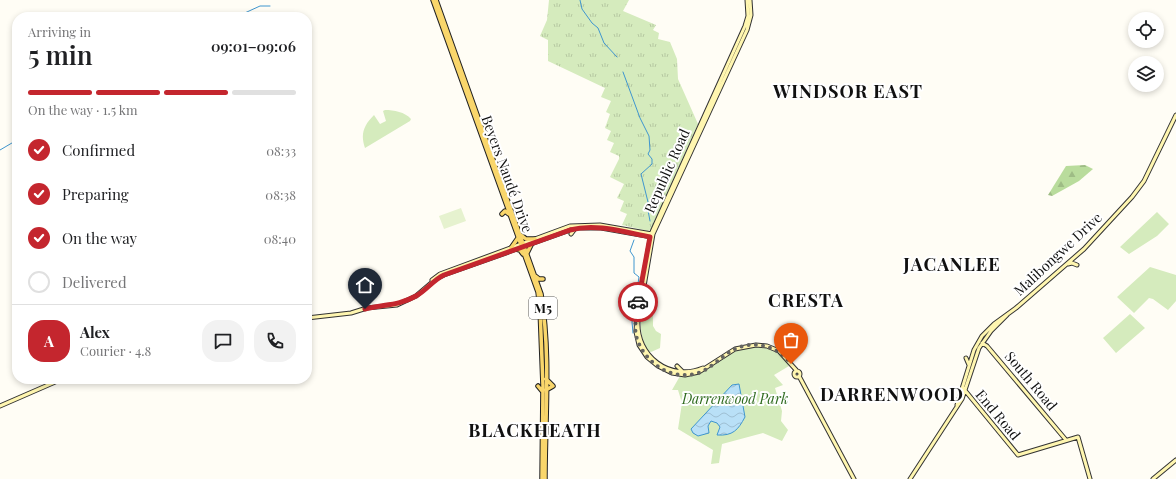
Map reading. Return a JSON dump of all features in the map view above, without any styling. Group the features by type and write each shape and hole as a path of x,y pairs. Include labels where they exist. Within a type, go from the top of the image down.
{"main road":[{"name":"Beyers Naudé Drive","path":"433,0 510,215 527,253 537,282 543,309 546,378 544,479"},
{"name":"Beyers Naudé Drive","path":"436,0 519,236"},
{"name":"Republic Road","path":"749,0 744,28 652,236 636,320 636,336 641,348 652,362 672,373 693,374 738,348 756,345 767,346 778,351 793,367 795,372 794,375 798,376 854,479"},
{"name":"Malibongwe Drive","path":"957,406 976,347 988,330 1084,249 1121,210 1142,185 1176,116"},
{"path":"502,214 505,211 510,215"},
{"path":"527,253 533,242 570,226 587,224 611,226 652,236"},
{"path":"571,234 573,230 580,228 601,228 652,236"},
{"path":"312,317 351,313 367,308 391,306 411,298 422,291 436,276 511,248 580,228"},
{"path":"511,248 519,236 533,242"},
{"name":"Republic Road","path":"652,236 638,330 640,339 648,354 656,362 668,369 683,372 696,371 710,365"},
{"name":"Beyers Naudé Drive","path":"523,245 538,292 545,391"},
{"path":"411,298 444,275 516,249 523,245"},
{"path":"516,249 520,250 526,258"},
{"path":"1066,265 1077,263 1077,258 1084,249"},
{"path":"535,275 538,278 543,279"},
{"path":"537,282 538,292"},
{"name":"Malibongwe Drive","path":"957,406 965,392 982,343 1008,314"},
{"path":"986,345 987,337"},
{"path":"976,347 982,343"},
{"name":"South Road","path":"982,343 986,345 1066,440"},
{"path":"969,367 965,358 973,356"},
{"path":"668,369 676,366 683,372"},
{"path":"538,386 545,391 553,386 546,378"},
{"path":"0,406 51,384"},
{"name":"End Road","path":"963,388 1018,455 1066,440"},
{"path":"910,479 957,406"},
{"path":"1066,440 1078,437 1090,479"},
{"path":"1071,439 1080,445"},
{"path":"1153,479 1176,460"}],"green space":[{"path":"549,0 629,0 623,11 656,25 653,30 659,33 658,39 670,42 677,59 678,79 698,124 651,229 648,231 622,225 627,214 620,211 624,201 617,198 624,184 610,177 619,156 610,152 614,143 607,140 611,131 605,128 610,114 606,112 611,101 601,97 605,88 548,61 548,40 540,36 547,20"},
{"path":"383,111 399,112 411,119 365,148 363,134 365,126 374,115 380,124 386,121"},
{"path":"1085,165 1093,169 1079,181 1052,196 1048,195 1066,166"},
{"path":"461,208 466,221 444,229 439,216"},
{"path":"1157,212 1169,224 1157,236 1129,254 1120,247"},
{"path":"1150,267 1176,275 1176,301 1168,310 1153,299 1149,298 1134,313 1117,297"},
{"path":"644,298 646,304 652,311 653,326 656,331 661,334 660,348 651,352 648,351 641,332"},
{"path":"1130,314 1145,328 1116,353 1103,338"},
{"name":"Darrenwood Park","path":"757,346 779,354 789,366 774,375 783,385 775,388 782,411 781,421 788,430 782,441 763,433 722,444 719,463 711,464 713,450 678,429 682,403 678,390 672,390 680,376 695,375 736,351"}],"water":[{"path":"739,384 745,417 737,429 731,433 717,435 720,427 717,423 711,421 708,426 709,433 698,436 693,433 691,429 732,385"}],"waterway":[{"path":"580,0 582,9 592,23 598,28 604,43 617,57"},
{"path":"247,12 260,6 270,6"},
{"path":"623,72 640,118 649,136 650,150 648,154 652,159 652,164 641,174 648,202 647,205 650,221"},
{"path":"0,150 12,143"},
{"path":"634,240 630,251 634,257 634,273 639,277 637,290"},
{"path":"633,333 632,322 637,293"}],"way so far":[{"path":"638,302 636,336 639,345 649,359 658,366 672,373 690,374 702,371 735,349 748,345 767,346 773,348 787,358 791,364"}],"district":[{"name":"WINDSOR EAST","path":"848,92"},
{"name":"JACANLEE","path":"952,265"},
{"name":"CRESTA","path":"806,301"},
{"name":"DARRENWOOD","path":"892,395"},
{"name":"BLACKHEATH","path":"535,431"}],"route":[{"path":"365,309 399,304 418,295 432,282 444,275 570,230 585,227 601,228 650,237 638,302"}]}
